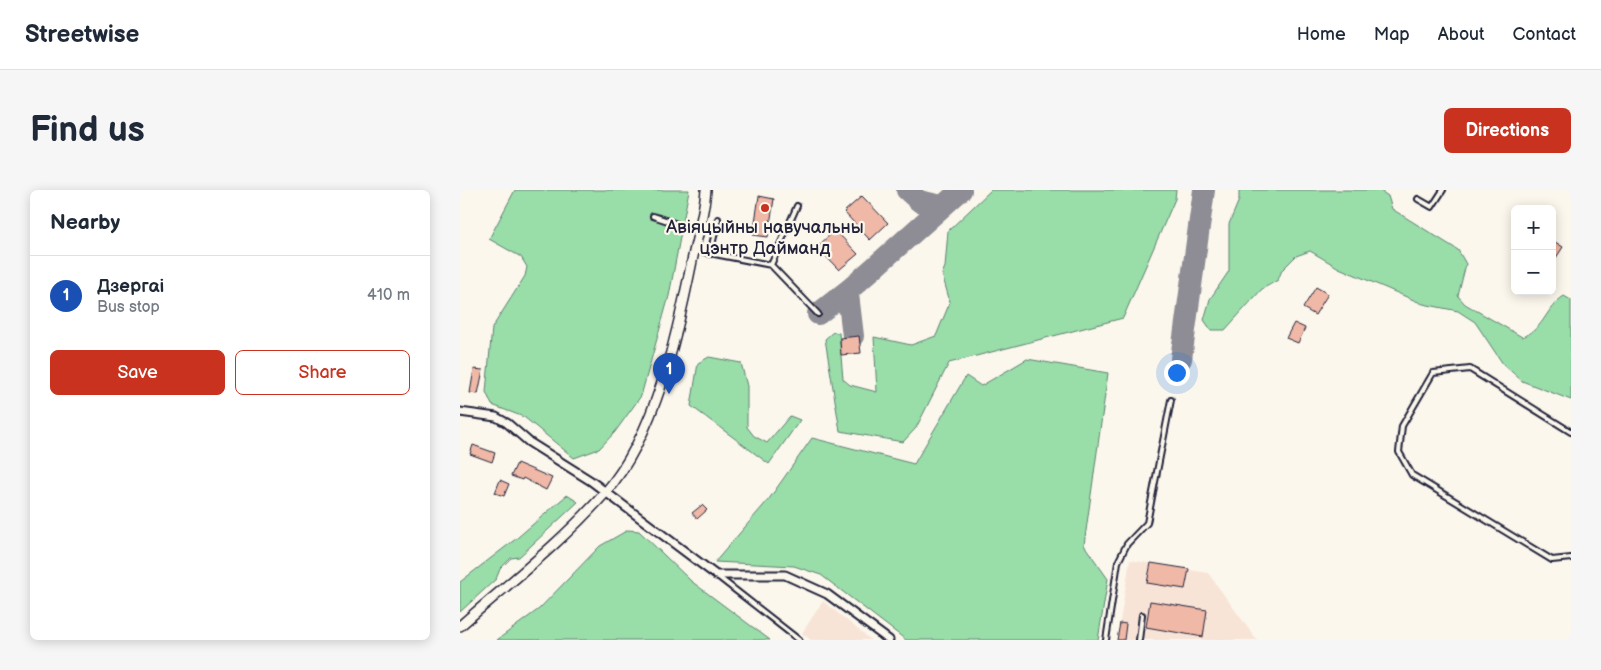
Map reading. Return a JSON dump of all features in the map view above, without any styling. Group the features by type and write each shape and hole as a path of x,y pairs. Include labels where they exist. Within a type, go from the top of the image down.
{"street":[{"path":"460,626 561,536 606,492 636,445 660,390 684,302 706,190"},
{"path":"460,412 496,418 507,423 529,442 606,492 716,575 785,575 827,594 889,640"}],"lane":[{"path":"1418,199 1432,207 1443,190"},
{"path":"771,265 797,206"},
{"path":"653,216 698,231"},
{"path":"710,254 718,219"},
{"path":"694,250 771,265 818,314"},
{"path":"1571,432 1470,369 1443,372 1434,374 1402,426 1399,452 1412,475 1552,560 1571,558"},
{"path":"1106,640 1118,562 1126,544 1147,523 1171,400"},
{"path":"716,575 799,640"},
{"path":"1139,640 1142,615"}],"shaded area":[{"path":"1130,560 1208,573 1257,640 1117,640"},
{"path":"823,601 871,640 811,640 802,633"}],"green space":[{"path":"515,190 689,190 669,296 641,396 615,432 599,449 574,458 524,417 492,405 486,392 492,328 525,276 527,267 521,257 489,239"},
{"path":"991,190 1176,190 1175,199 1123,318 949,363 916,428 903,442 840,431 825,339 833,332 839,333 843,379 850,385 877,392 874,337 911,345 936,336 950,302 942,274 945,267 948,231"},
{"path":"1239,190 1379,190 1388,196 1392,209 1458,250 1466,264 1458,296 1465,304 1522,337 1536,329 1553,306 1564,296 1571,300 1571,400 1522,381 1503,364 1475,322 1458,311 1423,304 1339,268 1310,251 1296,256 1282,270 1278,280 1262,289 1225,330 1211,330 1204,320 1210,299 1229,271 1229,224 1239,200"},
{"path":"709,357 741,363 747,386 747,427 754,436 767,443 790,416 800,420 769,464 691,406 698,363"},
{"path":"1027,359 1108,373 1084,545 1108,579 1098,640 906,640 821,575 794,566 715,562 769,499 812,438 914,464 966,376 981,386"},
{"path":"567,495 578,502 519,557 511,558 500,569 496,579 460,612 460,582 517,538"},
{"path":"628,530 639,531 691,581 770,640 497,640 539,609 600,546"}],"building":[{"name":"Авіяцыйны навучальны цэнтр Дайманд","path":"759,196 774,199 768,237 753,235"},
{"path":"862,196 888,223 870,240 844,212"},
{"path":"835,230 858,254 839,270 817,247"},
{"path":"1556,243 1563,247 1556,258"},
{"path":"1316,287 1328,294 1315,315 1303,308"},
{"path":"1294,323 1305,328 1298,343 1286,338"},
{"path":"859,336 861,353 841,355 840,338"},
{"path":"474,369 483,370 478,394 470,393"},
{"path":"473,445 495,453 492,462 470,454"},
{"path":"517,463 552,478 546,490 523,478 522,480 511,476"},
{"path":"500,480 509,484 504,496 495,493"},
{"path":"702,505 707,510 697,519 692,513"},
{"path":"1151,563 1189,569 1185,589 1147,583"},
{"path":"1150,601 1207,610 1203,637 1146,627"},
{"path":"1120,623 1126,624 1124,640 1117,640"}],"taxiway":[{"path":"907,190 919,201 942,206"},
{"path":"818,314 850,289 961,190"},
{"path":"1181,359 1204,190"},
{"path":"850,289 848,294 853,336"}],"place":[{"name":"Авіяцыйны навучальны цэнтр Дайманд","path":"765,208"},
{"name":"Дзергаі","path":"669,394"}]}
